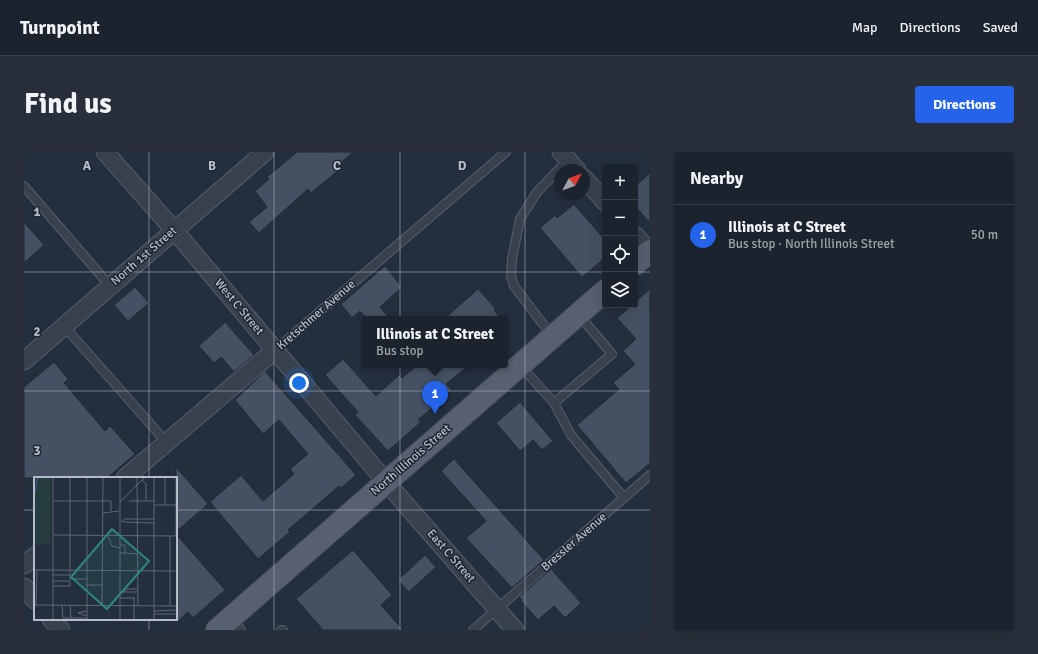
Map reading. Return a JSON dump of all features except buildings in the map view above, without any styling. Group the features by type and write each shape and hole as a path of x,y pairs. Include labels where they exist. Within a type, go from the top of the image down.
{"main road":[{"name":"North Illinois Street","path":"230,626 386,482 602,293"}],"street":[{"name":"West C Street","path":"105,152 174,230 386,482"},
{"name":"North 1st Street","path":"24,361 265,152"},
{"path":"590,185 603,200"},
{"path":"636,236 646,255"},
{"name":"Kretschmer Avenue","path":"127,477 275,350"},
{"name":"East C Street","path":"386,482 515,630"},
{"path":"24,565 34,557"},
{"path":"24,587 34,599"},
{"path":"52,620 61,630"}],"lane":[{"name":"Kretschmer Avenue","path":"275,350 506,152"},
{"path":"553,336 514,286 512,276 512,260 520,219 537,192 569,161"},
{"path":"24,186 110,286"},
{"path":"554,403 612,354 578,314"},
{"path":"64,326 167,443"},
{"path":"520,365 554,403 571,435 624,498"},
{"name":"Bressler Avenue","path":"473,630 650,475"}],"place":[{"name":"Illinois at C Street","path":"435,414"}]}
